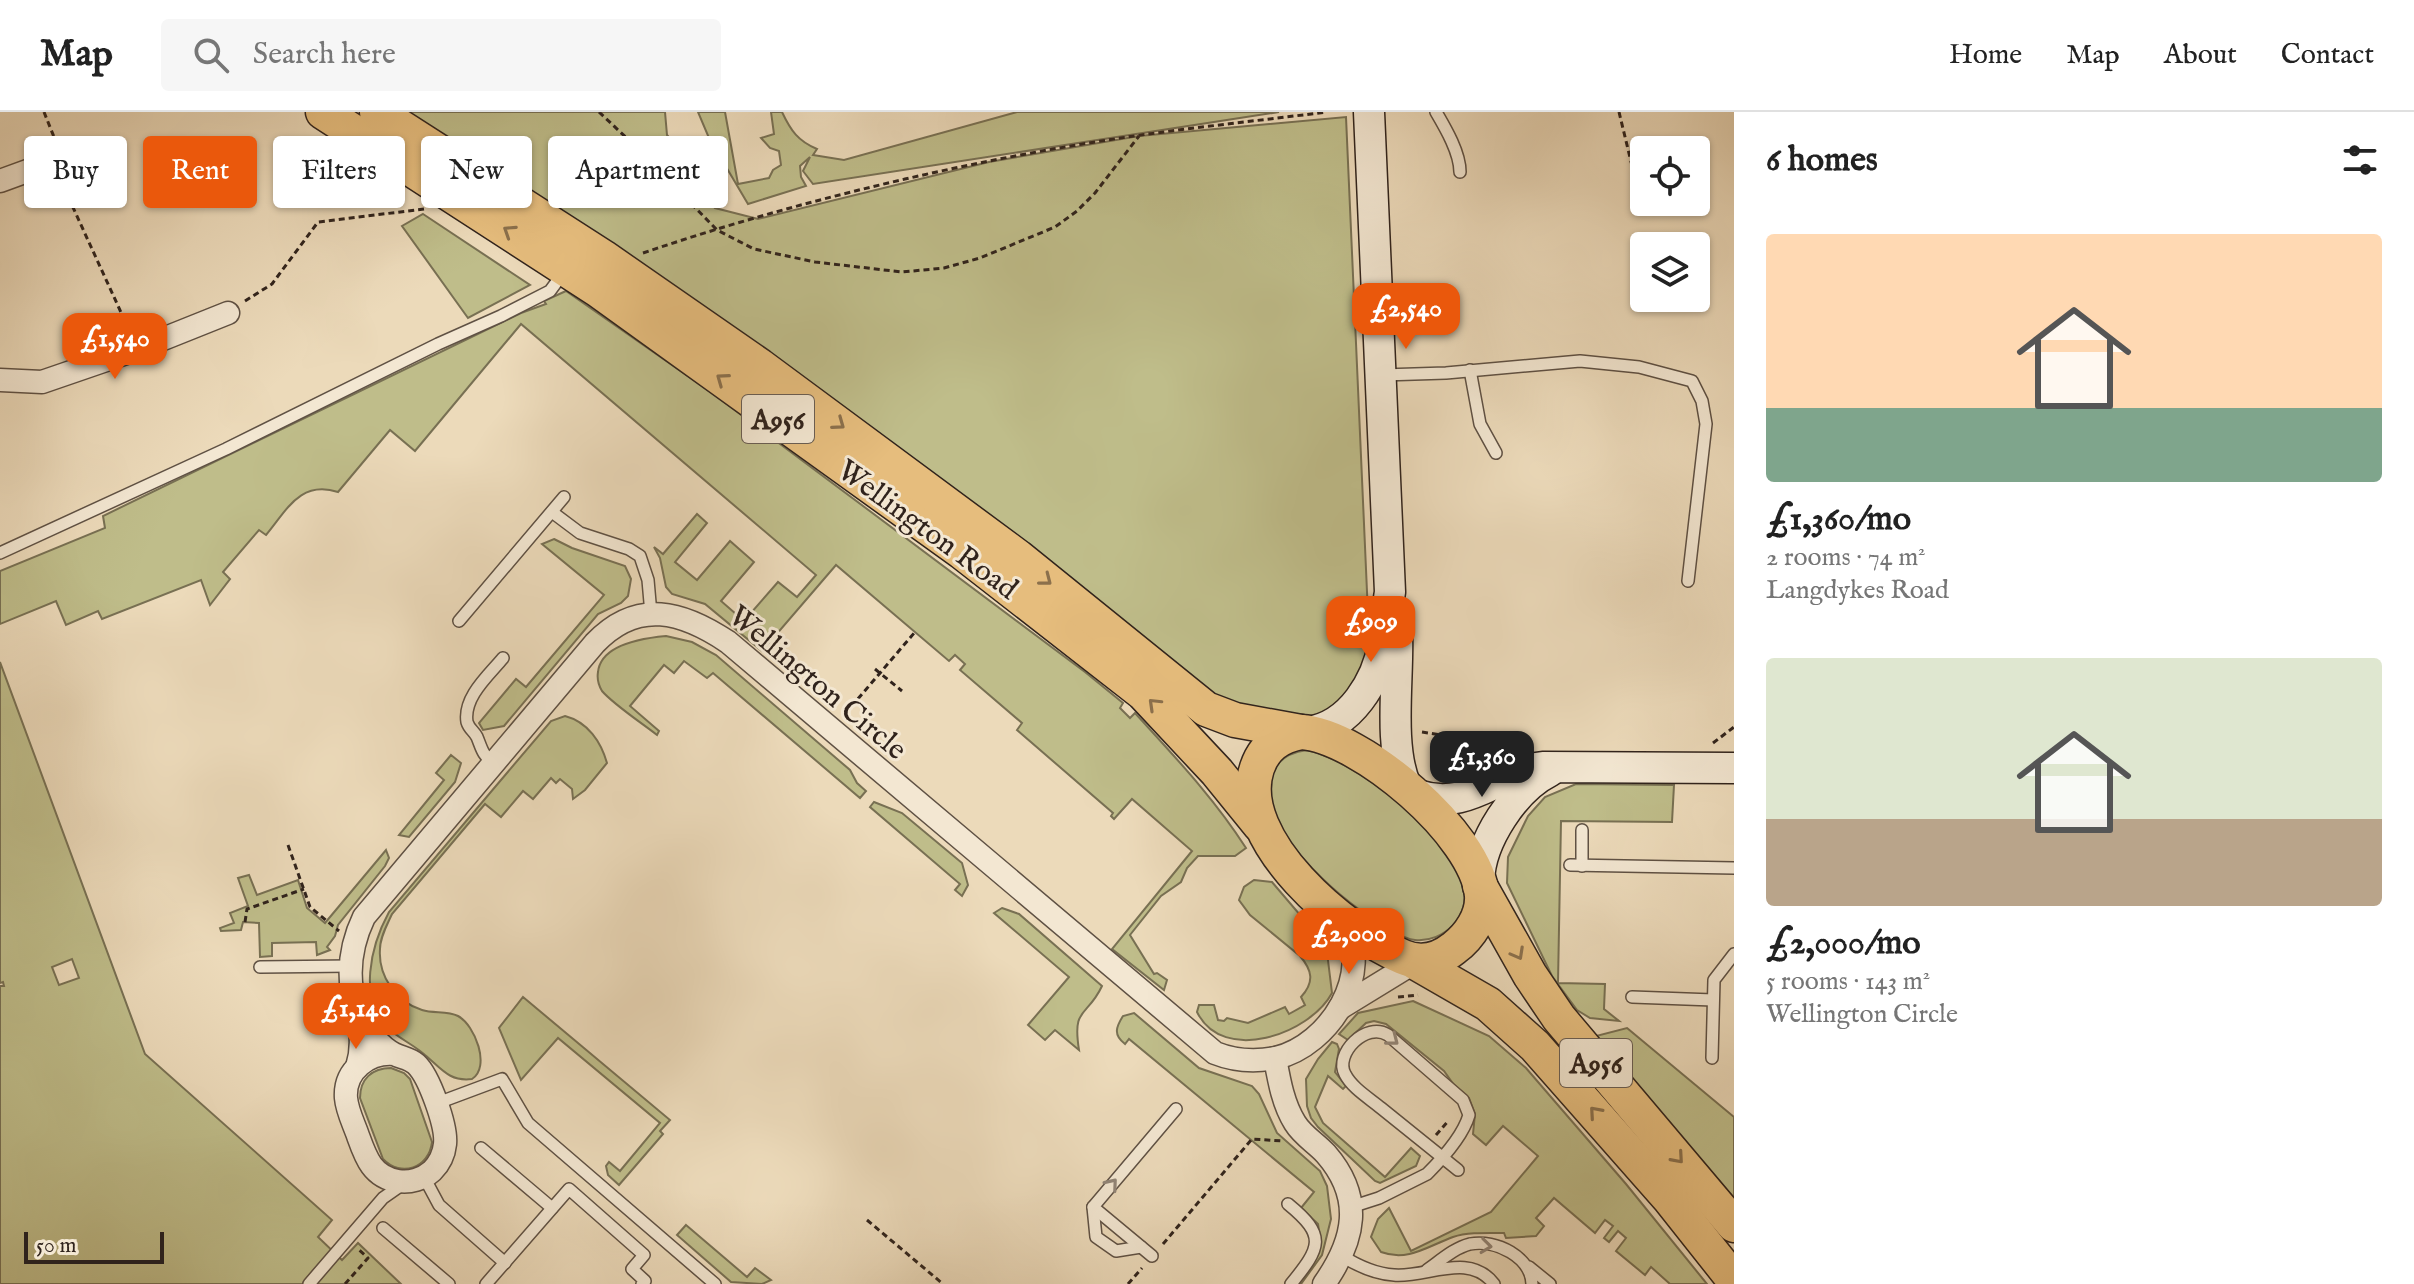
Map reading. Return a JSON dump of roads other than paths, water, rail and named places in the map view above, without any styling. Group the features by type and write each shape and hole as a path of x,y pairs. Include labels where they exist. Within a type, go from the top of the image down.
{"main road":[{"name":"Wellington Road","path":"323,112 566,268 962,552 1116,671 1181,731 1260,825"},
{"name":"Wellington Road","path":"377,112 593,250 760,366 1018,557 1206,709 1235,720 1305,732"},
{"name":"A956","path":"1734,1225 1559,1018 1530,975 1457,841 1412,791 1351,748 1332,739 1305,732 1273,743 1260,759 1254,785 1254,805 1260,825 1304,887 1340,918 1398,955 1495,1009 1535,1046 1669,1198 1734,1280"},
{"path":"1415,962 1442,956 1465,939 1482,905 1480,883"}],"street":[{"path":"1369,112 1390,592 1397,628 1399,764 1412,791 1437,800 1457,800 1527,769 1559,766 1734,768"},
{"path":"0,181 24,172"},
{"path":"0,380 42,382 138,349 228,313"},
{"path":"1305,732 1325,728 1340,719 1366,689 1383,648 1390,592"},
{"name":"Wellington Circle","path":"352,955 364,917 375,902 602,636 620,624 651,614 683,617 728,642 1215,1053 1238,1060 1275,1058 1304,1044 1340,1008 1415,962"},
{"path":"1480,883 1479,867 1504,815 1527,785 1559,766"},
{"name":"Wellington Circle","path":"1340,918 1350,937 1353,959 1352,979 1340,1008"},
{"path":"352,955 352,991 362,1042 357,1067 348,1084 347,1103 365,1155 377,1172 389,1179 415,1179 435,1168 445,1149 444,1128 425,1076 418,1066 394,1054 374,1056 357,1067"},
{"path":"358,1013 370,1032 394,1054"},
{"path":"1275,1058 1280,1085 1292,1118 1340,1174 1351,1207 1349,1235 1342,1256 1324,1284"}],"lane":[{"path":"1436,112 1449,137 1460,172"},
{"path":"0,553 226,449 527,303 550,291 566,268"},
{"path":"1380,375 1580,361 1639,367 1692,381 1702,401 1706,424 1688,581"},
{"path":"1470,370 1480,424 1496,453"},
{"path":"459,621 564,497"},
{"path":"552,512 580,533 629,549 640,556 648,580 651,614"},
{"path":"493,763 482,754 476,735 468,725 467,712 474,693 503,658"},
{"path":"1582,830 1576,866 1734,868"},
{"path":"1712,1058 1714,980 1734,954"},
{"path":"260,967 352,955"},
{"path":"1632,997 1713,1000"},
{"path":"1351,1207 1422,1178 1442,1157 1467,1121 1465,1102 1388,1035 1374,1030 1361,1036 1347,1053 1342,1065 1347,1077 1362,1092 1442,1157 1458,1170"},
{"path":"435,1104 502,1079 528,1123 715,1284"},
{"path":"1141,1247 1116,1251 1096,1237 1093,1207 1176,1109"},
{"path":"481,1148 552,1208"},
{"path":"376,1205 380,1184 377,1172"},
{"path":"309,1284 376,1205 390,1192 415,1179 439,1205 505,1263"},
{"path":"486,1284 569,1189 644,1255 632,1269 645,1281 642,1284"},
{"path":"1288,1204 1308,1221 1315,1235 1311,1259 1291,1284"},
{"path":"1093,1207 1152,1256"},
{"path":"383,1228 449,1284"},
{"path":"1427,1271 1455,1250 1472,1244 1502,1248 1550,1284"},
{"path":"1342,1256 1386,1274 1409,1275 1470,1268 1485,1274 1494,1284"},
{"path":"1520,1259 1530,1271 1532,1284"}]}
